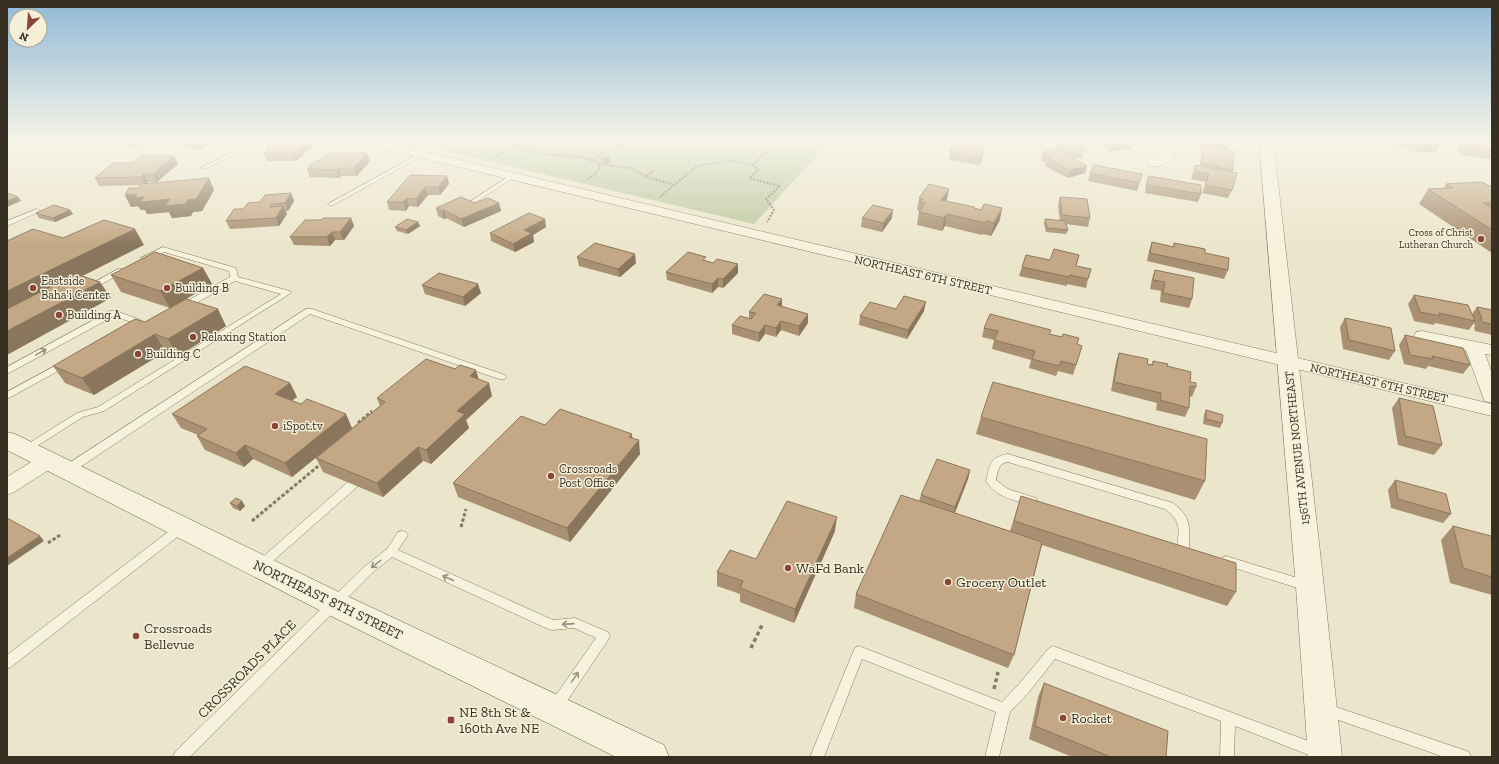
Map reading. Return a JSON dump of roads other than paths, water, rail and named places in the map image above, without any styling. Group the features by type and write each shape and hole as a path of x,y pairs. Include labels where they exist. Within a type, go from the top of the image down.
{"street":[{"name":"NORTHEAST 6TH STREET","path":"501,175 1491,410"},
{"name":"156TH AVENUE NORTHEAST","path":"1270,175 1322,708 1325,756"},
{"path":"1422,336 1492,350"},
{"path":"1473,346 1491,410"},
{"name":"NORTHEAST 8TH STREET","path":"17,445 335,604 652,757"},
{"path":"7,487 58,465"}],"lane":[{"path":"331,204 385,175"},
{"path":"474,201 511,177"},
{"path":"7,224 37,210"},
{"path":"85,290 163,249 233,270 234,278"},
{"path":"17,445 80,416 101,409 287,293 234,278 176,312"},
{"path":"58,465 309,311 502,377"},
{"path":"7,371 113,313 142,322 125,330"},
{"path":"7,396 76,357"},
{"path":"1041,504 1003,492 996,488 991,481 995,464 1000,459 1008,458 1169,506 1179,512 1184,520 1183,548"},
{"path":"259,566 353,484"},
{"path":"7,663 182,528"},
{"name":"CROSSROADS PLACE","path":"180,757 368,570 391,552 402,535"},
{"path":"391,552 552,625 576,623 604,636 553,709"},
{"path":"1212,557 1310,587"},
{"path":"817,757 859,652 1004,709"},
{"path":"992,757 1004,709 1024,688 1053,652 1270,733 1325,756"},
{"path":"1322,708 1458,756"},
{"path":"1227,757 1228,718"}],"place":[{"name":"Cross of Christ Lutheran Church","path":"1481,239"},
{"name":"Eastside Baha'i Center","path":"33,288"},
{"name":"Building B","path":"167,288"},
{"name":"Building A","path":"59,315"},
{"name":"Relaxing Station","path":"193,337"},
{"name":"Building C","path":"138,354"},
{"name":"iSpot.tv","path":"275,426"},
{"name":"Crossroads Post Office","path":"551,476"},
{"name":"WaFd Bank","path":"788,568"},
{"name":"Grocery Outlet","path":"948,582"},
{"name":"Crossroads Bellevue","path":"136,636"},
{"name":"Rocket","path":"1063,718"},
{"name":"NE 8th St & 160th Ave NE","path":"451,720"}]}
